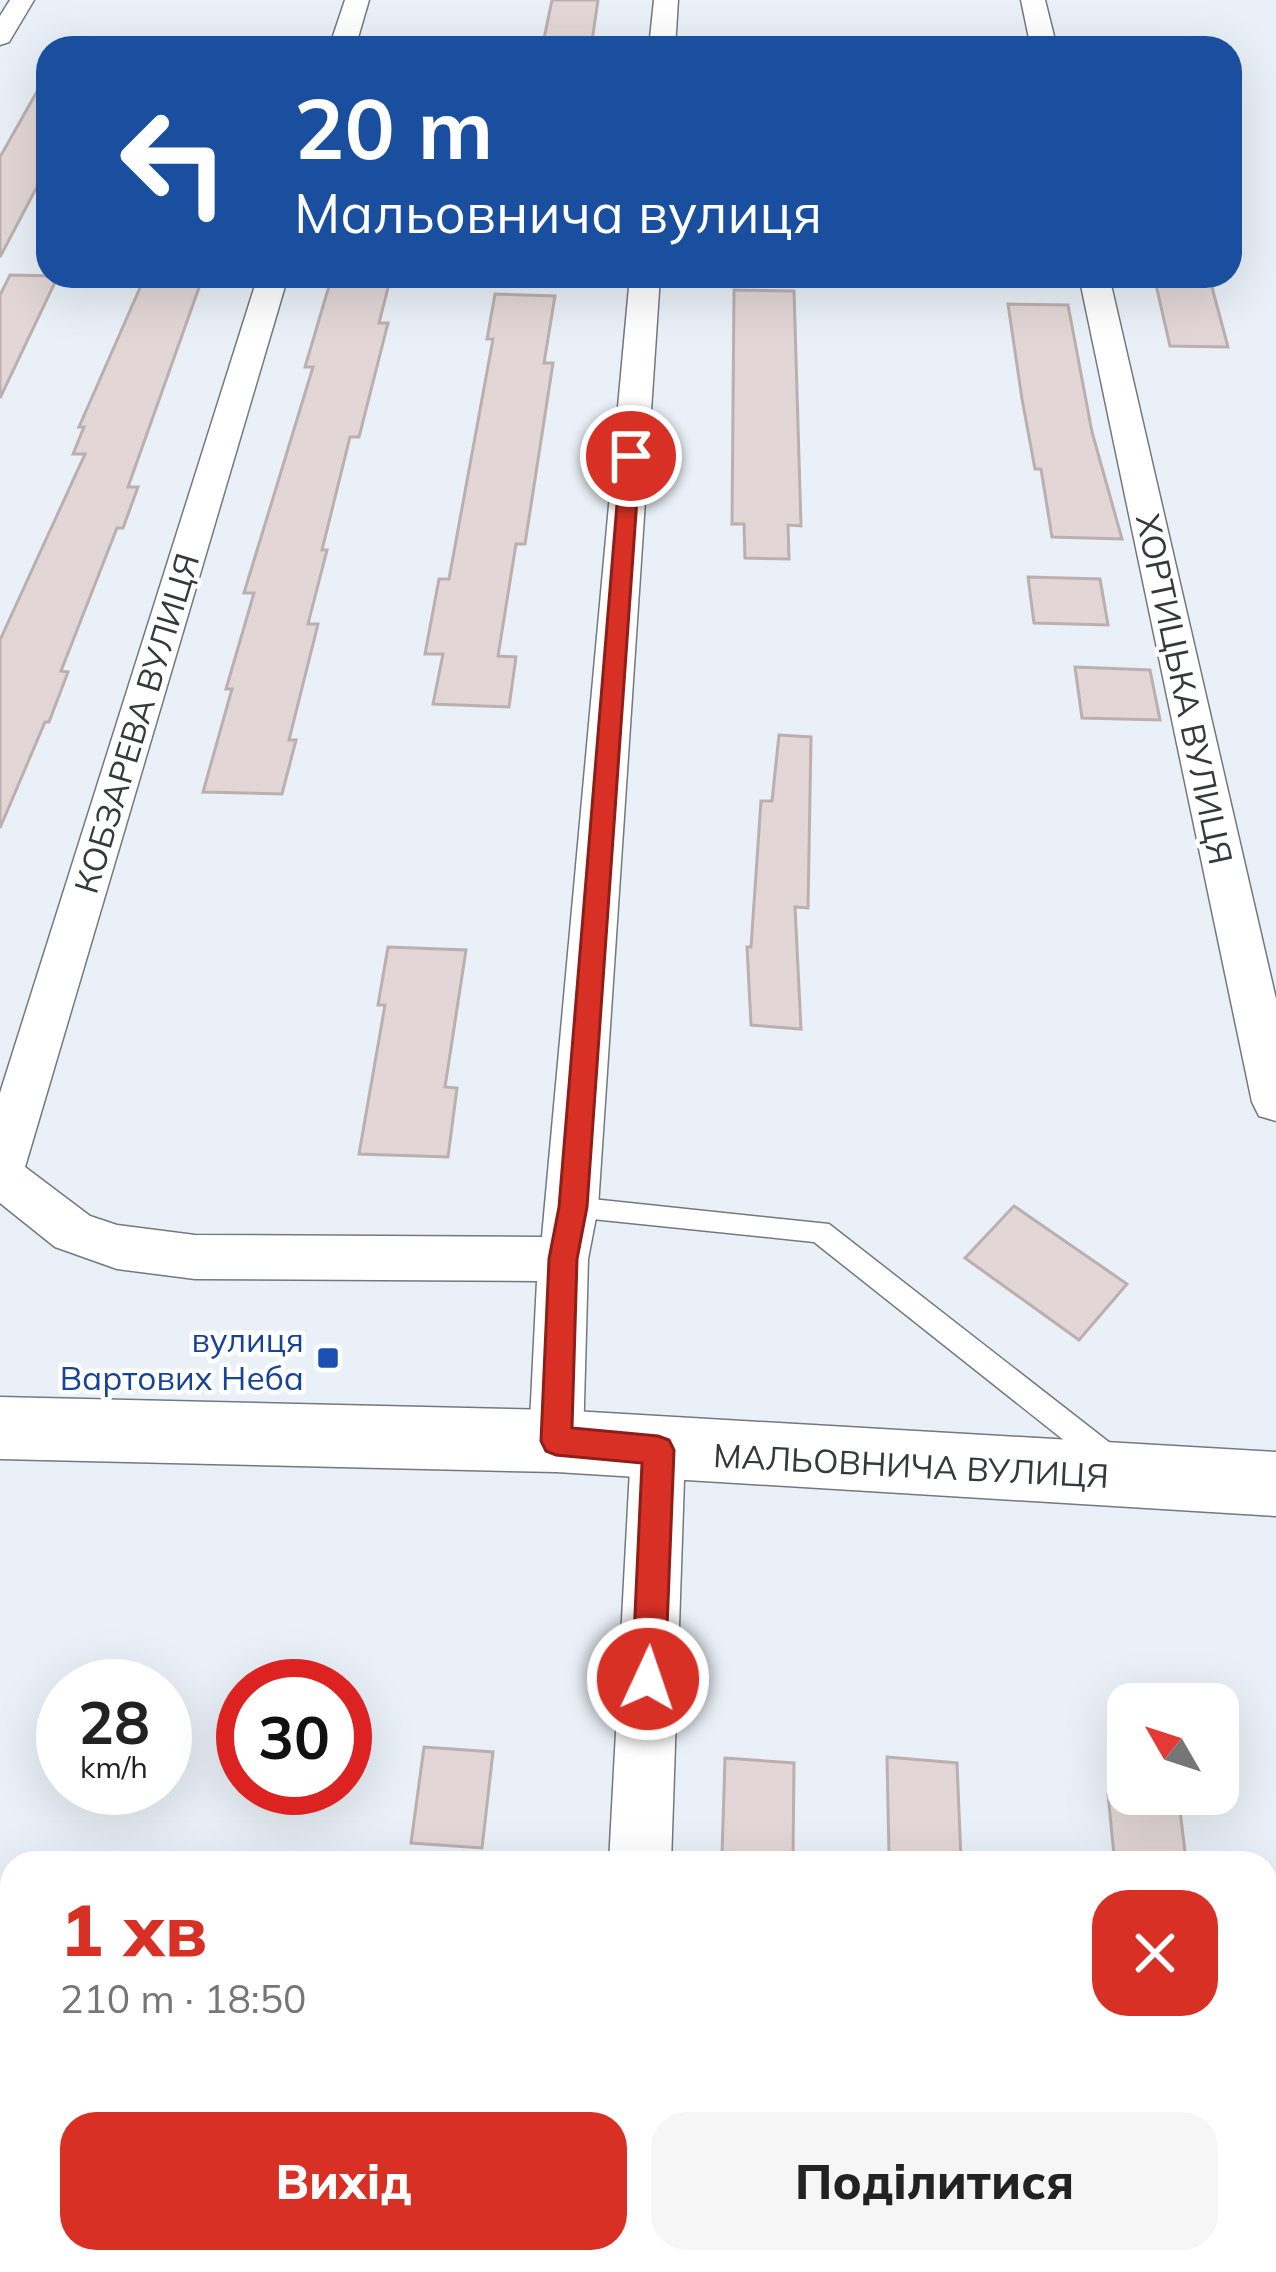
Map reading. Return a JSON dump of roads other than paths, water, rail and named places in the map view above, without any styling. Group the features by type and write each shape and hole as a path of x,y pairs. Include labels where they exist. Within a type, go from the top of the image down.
{"street":[{"path":"0,37 22,0"},
{"path":"346,36 357,0"},
{"path":"663,36 666,0"},
{"path":"1033,0 1041,36"},
{"name":"КОБЗАРЕВА ВУЛИЦЯ","path":"12,1184 270,288"},
{"path":"556,1441 563,1259 573,1207 644,288"},
{"name":"ХОРТИЦЬКА ВУЛИЦЯ","path":"1097,288 1276,1102"},
{"path":"12,1184 73,1232 117,1247 195,1257 563,1259"},
{"name":"МАЛЬОВНИЧА ВУЛИЦЯ","path":"0,1428 556,1441 1276,1484"},
{"path":"641,1851 658,1450"}],"lane":[{"path":"573,1207 820,1232 1133,1479"}],"place":[{"name":"вулиця Вартових Неба","path":"328,1358"}]}
